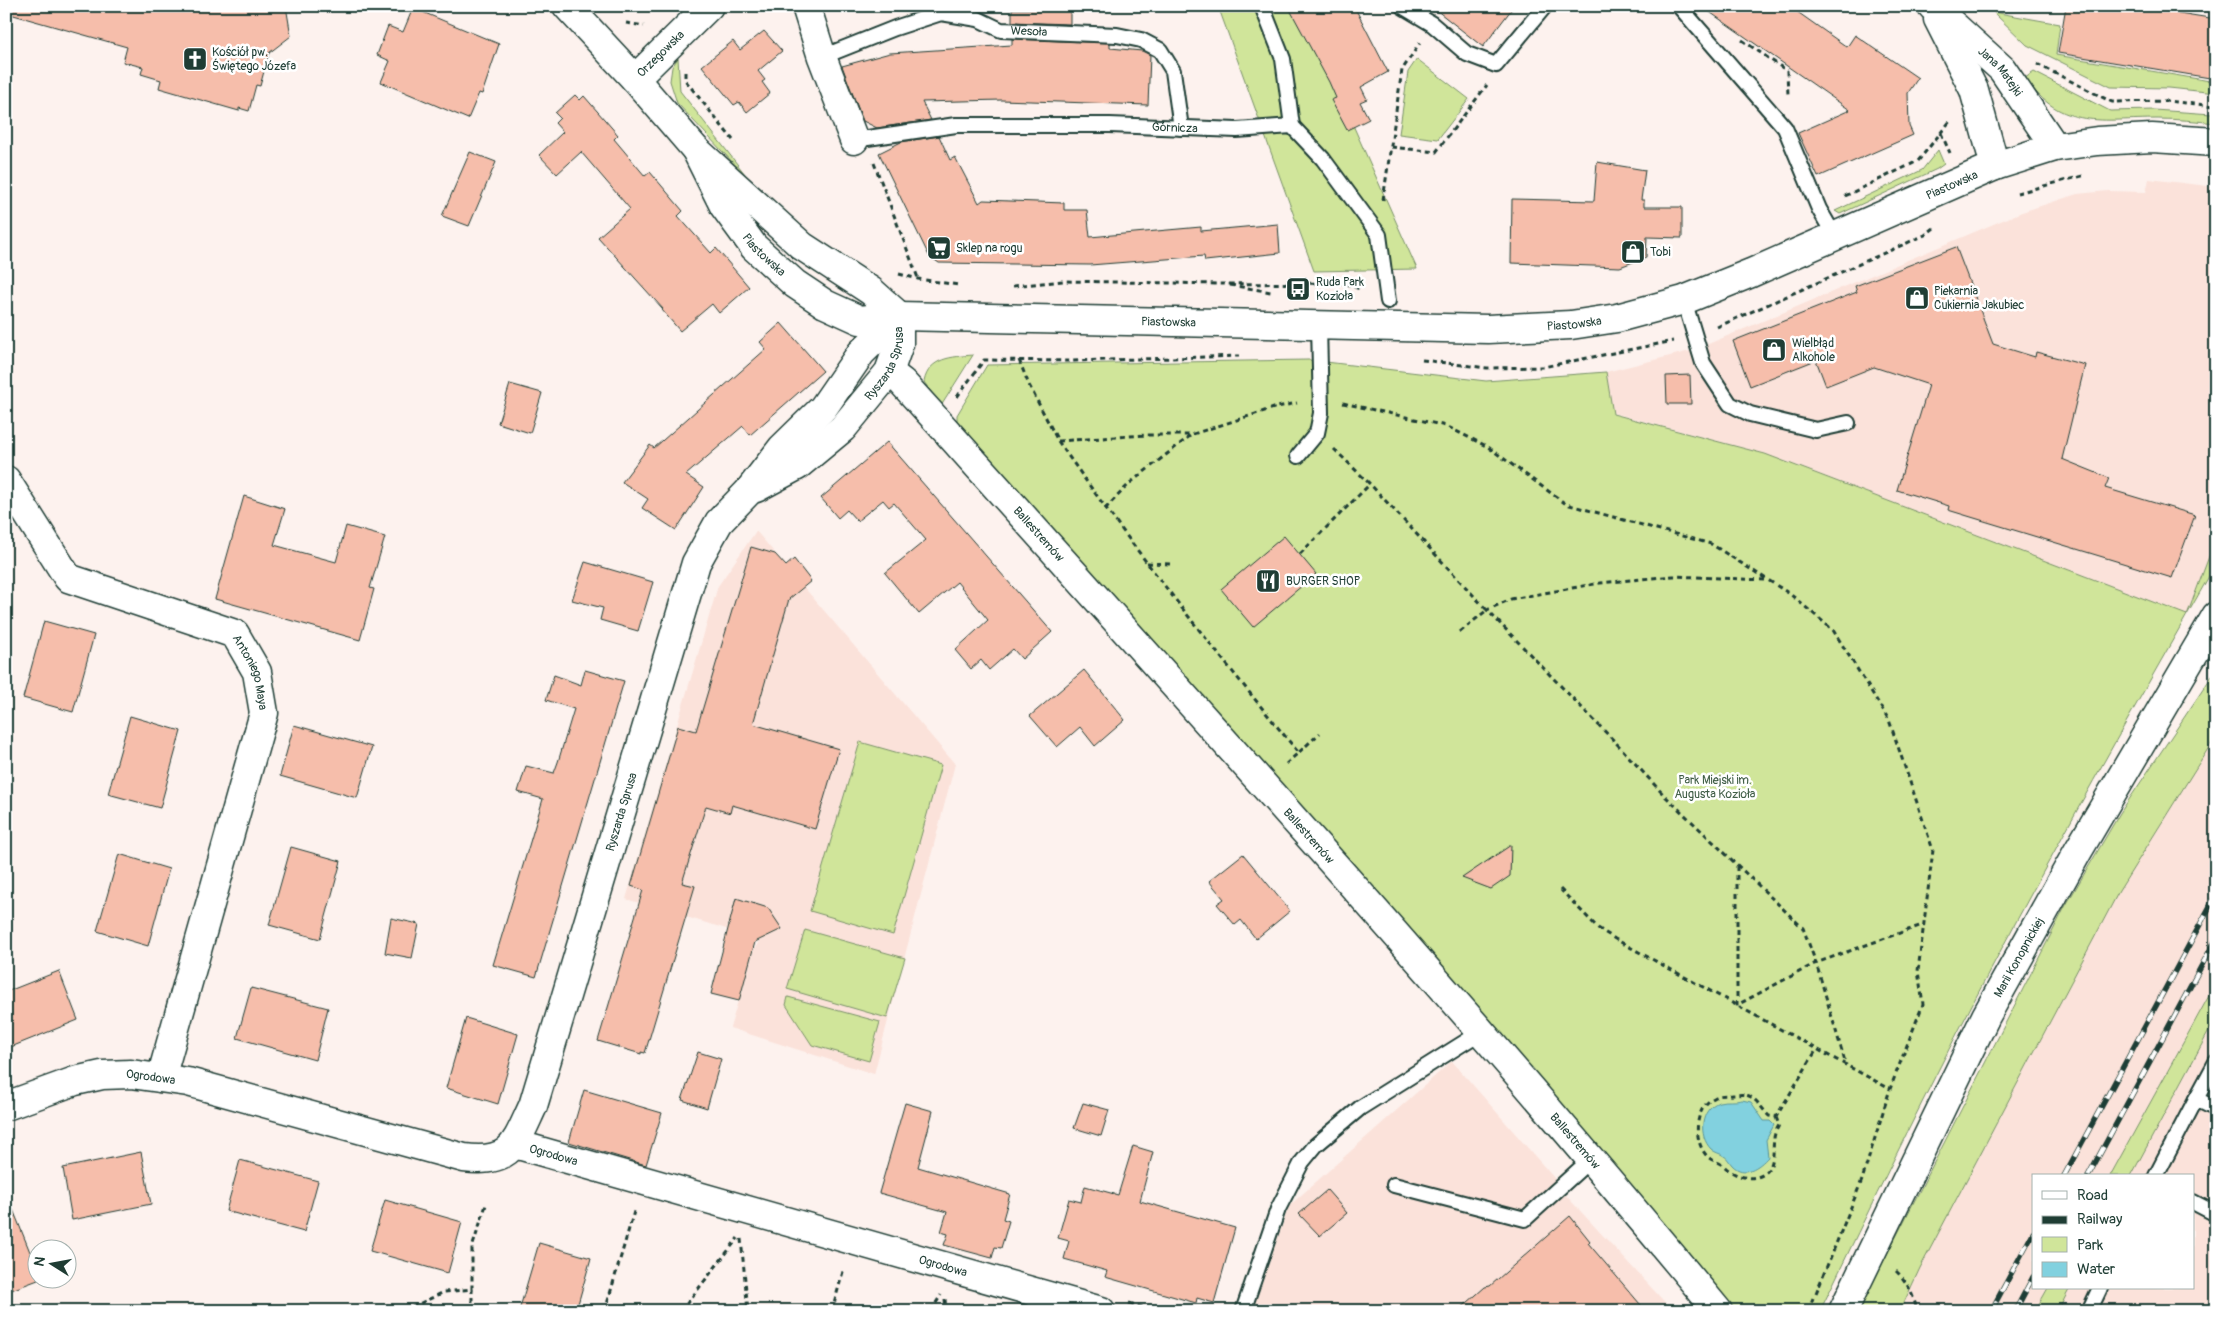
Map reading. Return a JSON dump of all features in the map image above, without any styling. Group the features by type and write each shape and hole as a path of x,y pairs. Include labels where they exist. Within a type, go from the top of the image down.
{"street":[{"name":"Piastowska","path":"567,6 635,79 696,150 802,246 871,291 899,316"},
{"name":"Orzegowska","path":"635,79 709,6"},
{"path":"806,6 822,57 854,140"},
{"name":"Jana Matejki","path":"1932,6 2002,69 2055,147"},
{"name":"Jana Matejki","path":"1932,6 1974,90 1995,166"},
{"name":"Piastowska","path":"696,150 724,206 754,248 795,284 825,304 860,320 899,316 1529,328 1617,318 1684,300 1751,273 1995,166 2055,147 2097,141 2152,138 2216,142"},
{"name":"Ryszarda Sprusa","path":"748,492 796,466 843,428 889,372 899,344 899,316"},
{"name":"Ryszarda Sprusa","path":"515,1144 534,1106 696,563 719,522 748,492 782,448 823,408 861,353 899,316"},
{"name":"Ballestremów","path":"889,372 902,382 974,462 1481,1032 1592,1158 1718,1311"},
{"name":"Antoniego Maya","path":"6,480 68,578 235,634 257,672 264,713 161,1078"},
{"name":"Marii Konopnickiej","path":"1843,1311 1986,1016 2078,851 2216,616"},
{"name":"Ogrodowa","path":"6,1106 75,1081 102,1076 131,1074 188,1082 464,1158 482,1160 501,1157 515,1144 1101,1311"}],"lane":[{"path":"1262,6 1283,59 1292,126 1323,159 1378,236 1388,301"},
{"path":"1404,7 1432,24 1467,54 1496,65 1545,6"},
{"path":"1678,6 1785,128 1819,208 1834,236"},
{"name":"Wesoła","path":"822,57 895,28 941,13 978,19 1001,30 1117,35 1141,40 1160,50 1173,71 1181,128"},
{"name":"Górnicza","path":"854,140 956,125 1110,125 1237,130 1292,126"},
{"path":"1684,300 1703,363 1730,404 1750,414 1816,430 1848,423"},
{"path":"1298,456 1317,433 1321,413 1318,325"},
{"path":"1243,1311 1278,1209 1302,1162 1316,1146 1360,1108 1481,1032"},
{"path":"2157,1174 2216,1062"},
{"path":"2196,1098 2216,1109"},
{"path":"1394,1185 1525,1219 1592,1158"},
{"path":"2194,1203 2216,1214"},
{"path":"2089,1311 2099,1290"}],"path":[{"path":"621,21 636,26 652,26 665,20 680,35 691,50 685,62 686,80 738,146"},
{"path":"1378,236 1402,70 1432,24"},
{"path":"2035,64 2112,102 2166,101 2216,106"},
{"path":"1391,147 1436,152 1497,73 1496,65"},
{"path":"1819,208 1918,161 1954,114"},
{"path":"854,140 870,153 918,279"},
{"path":"2012,195 2089,175"},
{"path":"892,271 918,279 968,285"},
{"path":"1005,287 1063,280 1221,284 1345,283 1388,301"},
{"path":"984,360 1241,356"},
{"path":"1018,360 1058,441 1105,509 1215,650 1298,752 1320,733"},
{"path":"1420,360 1487,368 1543,367"},
{"path":"1058,441 1146,435 1190,435 1277,407 1321,399 1446,426 1488,447 1566,504 1712,544 1790,594 1833,630 1889,720 1933,850 1922,925 1918,971 1923,1004 1890,1089 1862,1180 1808,1311"},
{"path":"1317,433 1370,484 1487,610 1663,794 1803,928 1816,964 1846,1065"},
{"path":"1105,509 1130,483 1190,435"},
{"path":"1300,554 1370,484"},
{"path":"1147,563 1171,564"},
{"path":"1460,632 1487,610 1511,599 1600,583 1673,576 1767,580"},
{"path":"1737,1005 1738,866"},
{"path":"1560,889 1604,931 1890,1089"},
{"path":"1737,1005 1816,964 1922,925"},
{"path":"1776,1117 1817,1049"},
{"path":"1742,1094 1753,1097 1769,1116 1776,1117 1779,1124 1774,1139 1773,1161 1764,1174 1750,1178 1735,1175 1722,1163 1706,1155 1698,1136 1698,1119 1702,1109 1714,1098 1723,1095 1742,1094"},
{"path":"472,1311 472,1248 486,1205"},
{"path":"605,1311 636,1205"},
{"path":"681,1311 741,1235 748,1311"},
{"path":"1868,1256 1897,1271 1906,1283 1915,1301 1916,1311"},
{"path":"832,1311 845,1262"},
{"path":"404,1311 444,1292 472,1290"},
{"path":"931,1311 945,1290 946,1311"},
{"path":"1127,1303 1156,1311"}],"shaded area":[{"path":"2149,179 2216,187 2216,538 2187,615 1765,454 1613,413 1606,372 1694,350 2022,212 2077,194 2108,191 2146,192"},
{"path":"756,531 955,764 874,1074 730,1028 752,954 760,939 626,899 718,586"},
{"path":"2216,736 2216,983 2111,1174 2032,1174 2032,1290 2047,1290 2035,1311 1900,1311 1920,1268 2119,891"},
{"path":"2216,1018 2216,1311 2058,1311 2069,1290 2194,1290 2194,1174 2132,1174"},
{"path":"1452,1061 1554,1178 1559,1188 1673,1311 1252,1311 1289,1206"}],"green space":[{"path":"1218,6 1300,6 1417,269 1314,271"},
{"path":"1993,12 2060,24 2056,55 2216,82 2216,93 2169,88 2111,87 2027,45"},
{"path":"678,58 680,91 752,183 677,103 670,81 672,67"},
{"path":"1417,59 1469,99 1438,139 1399,134 1408,72"},
{"path":"2034,72 2110,111 2154,110 2212,114 2216,115 2216,123 2165,119 2101,120 2068,114 2053,107 2039,95 2025,78"},
{"path":"1938,150 1944,164 1937,169 1840,214 1835,211 1922,170"},
{"path":"973,355 941,406 924,382 927,374 936,363 942,360"},
{"name":"Park Miejski im. Augusta Kozioła","path":"1309,360 1486,381 1606,372 1613,414 1765,454 2187,615 2004,944 1916,1115 1820,1311 1728,1311 1271,772 957,421 957,415 987,365"},
{"path":"2216,538 2216,564 2187,615"},
{"path":"2216,670 2216,736 2119,891 1920,1268 1900,1311 1858,1311 2066,905 2120,813"},
{"path":"860,742 941,765 893,935 810,911"},
{"path":"805,930 905,958 887,1018 787,989"},
{"path":"2216,983 2216,1018 2132,1174 2111,1174"},
{"path":"788,997 880,1022 869,1061 812,1045 786,1005"},
{"path":"2047,1290 2069,1290 2058,1311 2035,1311"}],"water":[{"path":"1742,1100 1751,1102 1764,1121 1770,1121 1774,1125 1766,1140 1768,1157 1756,1167 1746,1171 1737,1169 1725,1157 1711,1149 1704,1137 1703,1130 1705,1117 1713,1105 1722,1101"}],"building":[{"name":"Kościół pw. Świętego Józefa","path":"11,6 286,6 291,36 269,53 260,86 256,85 249,111 239,108 239,111 159,88 161,80 141,74 143,67 123,62 127,47 10,14"},
{"path":"1288,6 1354,6 1388,72 1361,87 1367,99 1360,102 1369,119 1347,130 1331,100 1336,98 1329,82"},
{"path":"1431,6 1514,6 1483,47"},
{"path":"1701,6 1789,6 1847,47 1855,35 1918,78 1908,93 1909,126 1913,135 1818,177 1798,133 1850,110"},
{"path":"2066,6 2136,6 2216,19 2216,79 2058,53"},
{"path":"413,8 499,44 482,94 479,93 468,119 381,82 390,61 377,55 388,26 403,32"},
{"path":"1012,9 1070,9 1070,24 1012,22"},
{"path":"764,31 782,51 758,71 765,80 762,82 770,93 747,112 739,102 734,105 702,66 733,41 740,50"},
{"path":"1012,39 1110,43 1110,48 1142,51 1150,55 1148,105 1001,100 922,102 931,120 877,128 863,121 842,66 890,53 1012,45"},
{"path":"575,95 580,100 584,96 618,135 614,139 645,176 650,172 683,211 678,216 711,253 716,248 749,287 719,313 712,304 680,331 663,309 598,237 630,209 581,152 557,174 539,155 563,132 555,123 560,118 555,113"},
{"path":"939,136 950,160 955,157 979,203 983,200 1064,203 1064,210 1087,210 1090,237 1201,227 1201,231 1278,224 1280,253 1205,261 1204,256 1090,265 939,263 929,256 879,153 901,142"},
{"path":"470,152 496,162 469,226 442,216"},
{"path":"1597,162 1645,170 1641,200 1644,200 1644,207 1682,207 1682,238 1647,237 1646,257 1620,267 1511,263 1512,199 1594,201"},
{"path":"1956,247 1993,344 2035,357 2036,352 2085,365 2062,459 2109,478 2105,488 2195,515 2172,578 1948,510 1949,506 1897,490 1929,385 1874,367 1826,386 1816,360 1750,386 1733,341 1857,292 1855,286"},
{"path":"781,323 823,371 750,435 743,426 686,475 704,487 676,530 642,508 648,499 622,482 650,445 654,448 766,349 760,342"},
{"path":"1690,375 1691,404 1667,404 1666,376"},
{"path":"510,384 542,393 530,433 498,423"},
{"path":"887,442 1052,632 1022,659 1013,649 989,670 981,660 971,669 955,650 988,620 957,582 919,614 885,573 926,540 894,503 889,507 883,500 857,521 847,510 838,518 821,498"},
{"path":"244,496 285,509 274,545 336,562 346,526 385,537 370,588 374,589 360,640 215,599"},
{"name":"BURGER SHOP","path":"1284,536 1316,574 1253,627 1221,589"},
{"path":"751,547 775,554 786,566 794,559 811,581 789,599 753,724 839,749 815,829 732,805 730,813 706,806 682,883 695,886 645,1053 641,1052 641,1054 598,1041 643,890 631,886 678,726 696,731"},
{"path":"585,562 653,582 638,631 600,620 603,608 572,600"},
{"path":"44,621 94,635 73,712 23,698"},
{"path":"585,670 624,681 536,977 493,965 543,799 518,792 526,766 554,773 558,762 574,709 546,700 554,675 581,685"},
{"path":"1084,670 1125,720 1095,746 1080,727 1057,747 1030,716"},
{"path":"130,716 181,731 160,808 108,794"},
{"path":"294,725 372,747 357,798 280,776"},
{"path":"1511,845 1510,876 1491,889 1462,878"},
{"path":"291,847 341,861 320,939 269,925"},
{"path":"119,854 169,869 148,946 97,931"},
{"path":"1243,854 1290,911 1256,939 1241,920 1235,925 1217,904 1224,899 1209,881"},
{"path":"736,898 768,908 782,929 755,942 739,1001 711,994"},
{"path":"391,918 419,924 412,958 385,953"},
{"path":"59,971 78,1020 6,1049 6,992"},
{"path":"251,988 328,1008 315,1060 237,1038"},
{"path":"466,1018 518,1034 498,1104 446,1088"},
{"path":"698,1052 721,1059 707,1108 682,1100"},
{"path":"584,1090 662,1113 646,1165 569,1142"},
{"path":"905,1103 933,1111 918,1167 1010,1194 1003,1219 1009,1221 1001,1248 995,1247 992,1258 944,1245 948,1234 941,1232 947,1212 879,1193"},
{"path":"1083,1103 1109,1110 1101,1136 1074,1128"},
{"path":"1133,1146 1153,1152 1140,1201 1235,1228 1214,1303 1197,1298 1196,1303 1105,1277 1107,1271 1064,1259 1069,1241 1058,1238 1069,1199 1081,1202 1085,1186 1118,1195"},
{"path":"141,1152 151,1204 72,1220 63,1168"},
{"path":"240,1160 318,1181 304,1232 226,1211"},
{"path":"1327,1190 1347,1213 1320,1236 1299,1214"},
{"path":"6,1197 8,1197 28,1247 28,1284 6,1292"},
{"path":"385,1200 462,1222 448,1273 370,1251"},
{"path":"1570,1216 1590,1241 1588,1243 1646,1311 1458,1311 1485,1287 1490,1286"},
{"path":"539,1243 591,1258 576,1311 519,1311"}],"railway":[{"path":"2065,1174 2216,895"},
{"path":"2089,1174 2216,939"},
{"path":"1991,1311 2032,1235"},
{"path":"2015,1311 2032,1279"}],"place":[{"name":"Kościół pw. Świętego Józefa","path":"195,59"},
{"name":"Sklep na rogu","path":"939,248"},
{"name":"Tobi","path":"1633,252"},
{"name":"Ruda Park Kozioła","path":"1298,289"},
{"name":"Piekarnia Cukiernia Jakubiec","path":"1917,298"},
{"name":"Wielbłąd Alkohole","path":"1774,350"},
{"name":"BURGER SHOP","path":"1268,581"}]}
